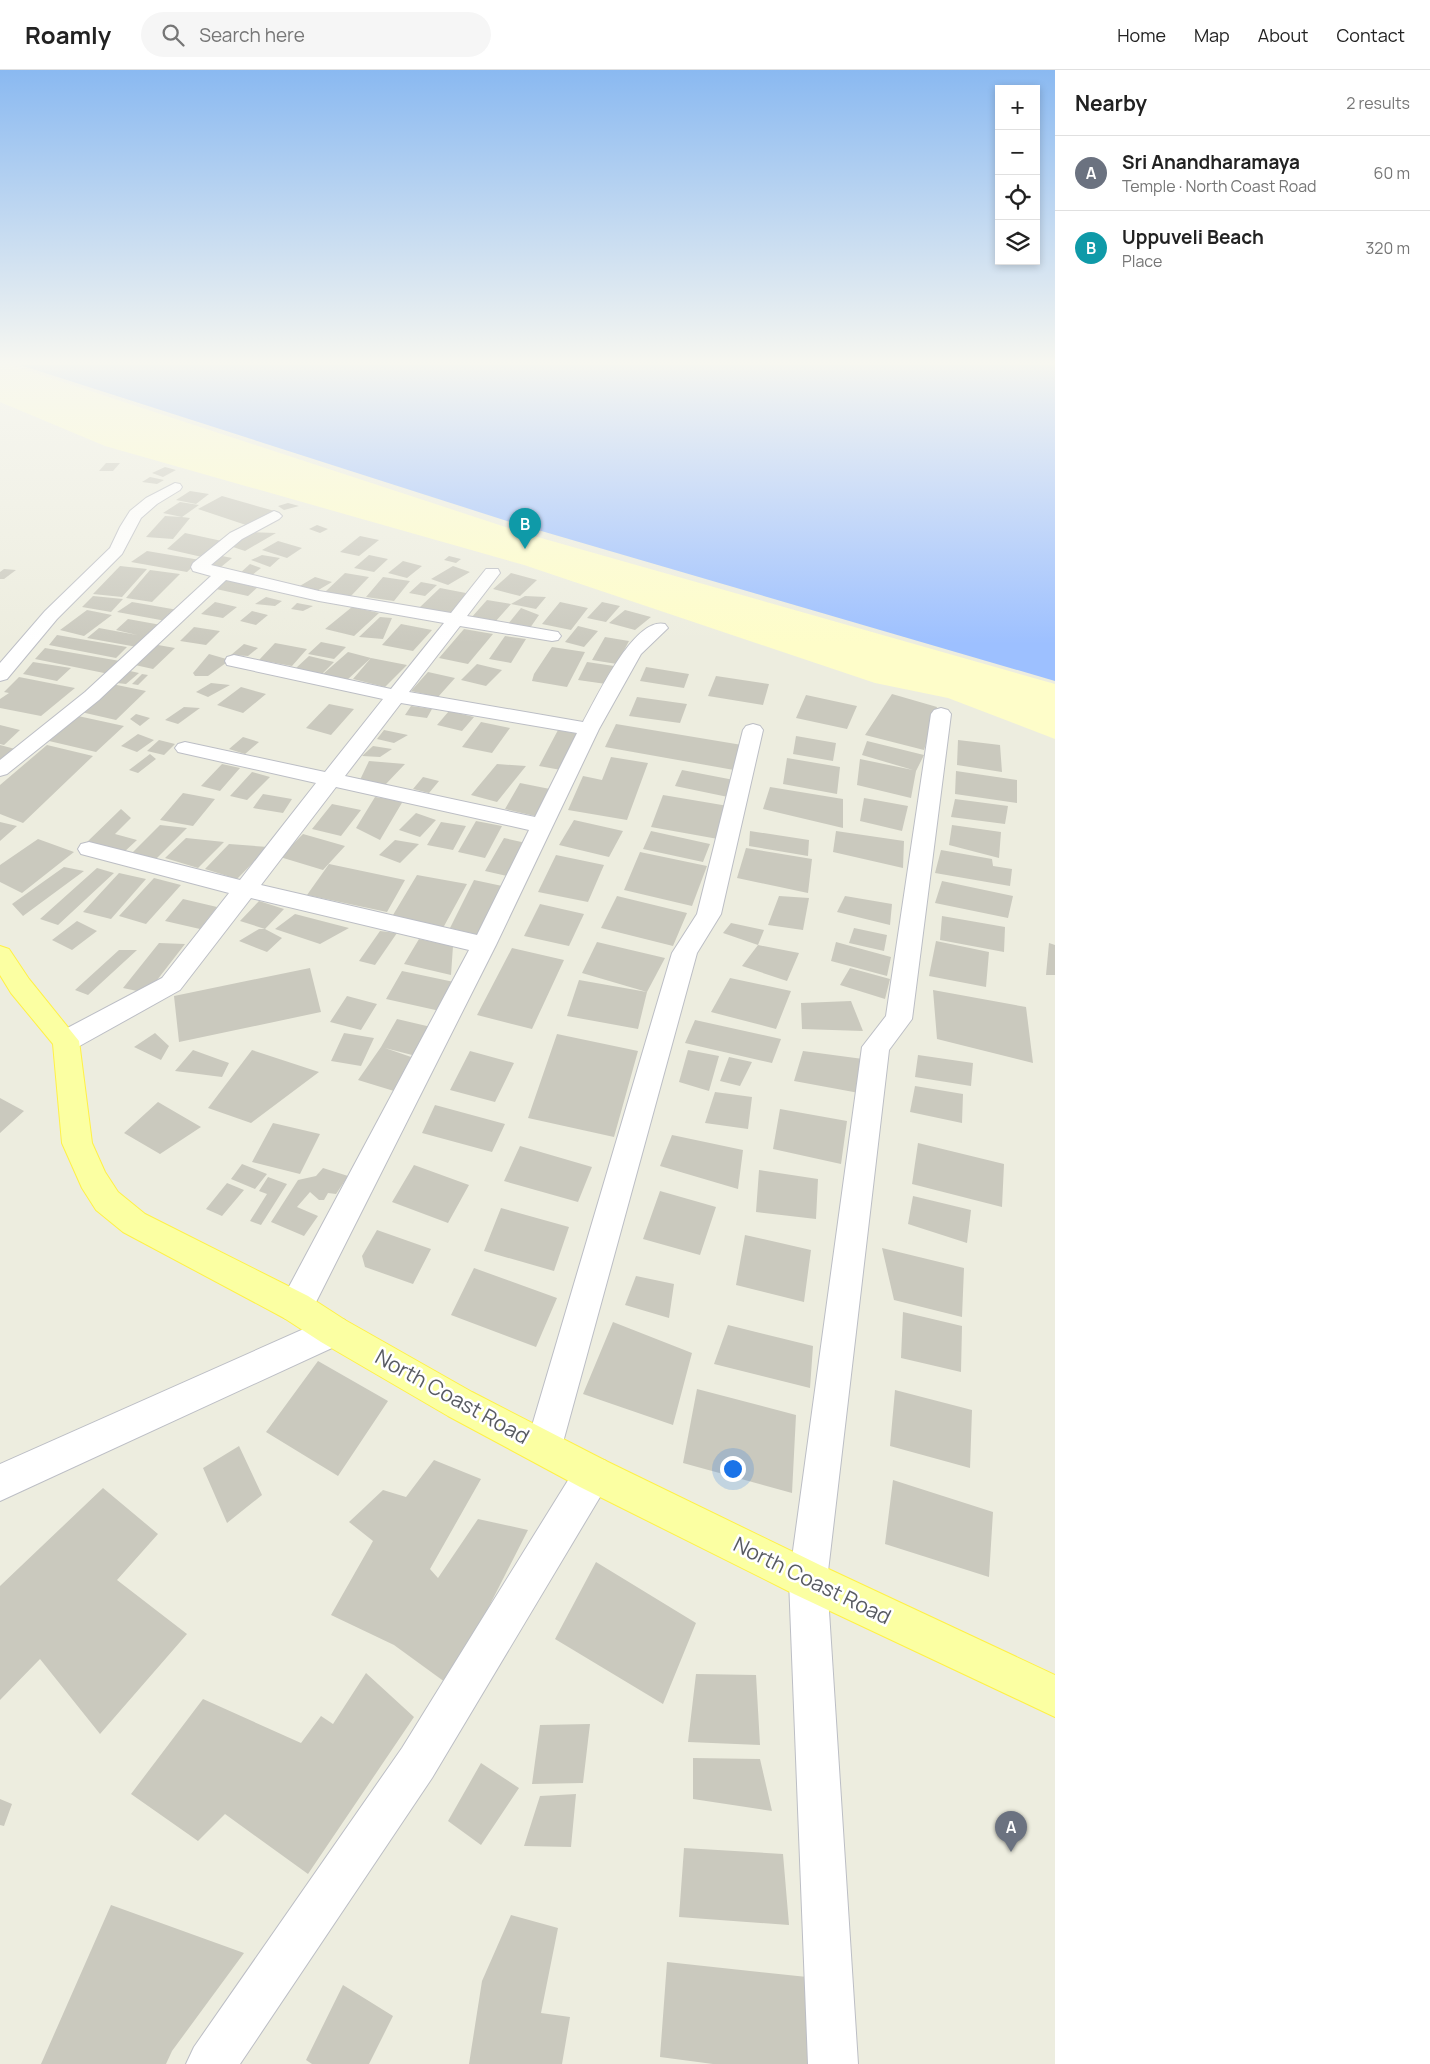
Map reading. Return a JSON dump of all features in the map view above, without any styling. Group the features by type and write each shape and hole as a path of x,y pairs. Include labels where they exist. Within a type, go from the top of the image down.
{"main road":[{"path":"0,955 20,986 66,1041"},
{"name":"North Coast Road","path":"66,1041 77,1143 93,1179 107,1200 134,1223 296,1307 333,1331 460,1404 544,1446 594,1474 808,1580 1055,1696"}],"street":[{"path":"0,675 51,615 116,551 131,520 139,511 175,487"},
{"path":"274,516 236,536 199,567 319,596 552,636"},
{"path":"66,1041 171,984 492,573"},
{"path":"0,770 92,696 223,574"},
{"path":"296,1307 484,945 544,826 589,730 633,651 659,628"},
{"path":"234,660 396,696 589,730"},
{"path":"833,2064 808,1580 876,1047 899,1019 941,714"},
{"path":"544,1446 685,953 709,914 753,730"},
{"path":"185,748 544,826"},
{"path":"89,849 246,889 484,945"},
{"path":"0,1483 333,1331"},
{"path":"211,2064 417,1763 594,1474"}],"sand":[{"path":"147,458 295,458 527,534 1055,684 1055,739 948,698 875,683 524,565"}],"water":[{"path":"310,458 1055,458 1055,681 507,521"}],"building":[{"path":"106,463 120,463 113,471 99,471"},
{"path":"165,467 176,470 163,477 152,473"},
{"path":"150,477 164,480 157,484 142,482"},
{"path":"190,491 209,494 196,504 176,500"},
{"path":"222,496 278,512 249,526 198,509"},
{"path":"180,502 199,505 182,517 163,513"},
{"path":"288,503 299,506 284,510 278,506"},
{"path":"165,516 190,518 173,539 146,537"},
{"path":"317,525 328,529 320,533 309,529"},
{"path":"250,532 276,533 245,551 227,545"},
{"path":"185,533 222,541 202,557 167,549"},
{"path":"360,536 379,540 359,556 340,552"},
{"path":"278,541 302,548 287,558 262,550"},
{"path":"147,551 200,560 187,572 131,562"},
{"path":"217,555 232,558 221,567 205,563"},
{"path":"262,555 280,558 270,567 251,560"},
{"path":"369,555 388,559 374,572 354,568"},
{"path":"449,556 461,559 456,563 444,560"},
{"path":"403,561 422,566 407,578 388,573"},
{"path":"250,564 261,568 251,576 239,574"},
{"path":"120,566 147,569 122,597 93,594"},
{"path":"453,566 470,572 448,585 431,579"},
{"path":"4,569 16,570 4,579 0,579 0,572"},
{"path":"150,570 180,574 152,602 126,598"},
{"path":"345,573 369,577 350,597 325,592"},
{"path":"511,573 537,580 520,596 493,589"},
{"path":"315,577 332,582 315,592 298,587"},
{"path":"383,577 410,581 394,601 366,597"},
{"path":"227,579 259,586 248,596 216,589"},
{"path":"421,582 437,585 425,596 409,593"},
{"path":"440,588 471,594 451,614 419,608"},
{"path":"93,596 123,599 111,612 82,607"},
{"path":"525,596 546,597 536,609 511,604"},
{"path":"266,597 282,601 275,606 255,604"},
{"path":"487,600 511,604 495,622 471,618"},
{"path":"132,602 178,610 166,621 117,612"},
{"path":"215,602 237,607 223,618 201,614"},
{"path":"560,602 588,608 571,630 542,624"},
{"path":"602,602 620,606 606,622 587,618"},
{"path":"297,603 313,606 303,611 291,609"},
{"path":"352,607 379,613 354,636 325,629"},
{"path":"521,608 539,615 530,628 508,624"},
{"path":"87,610 112,615 84,636 60,630"},
{"path":"625,610 651,617 635,630 609,623"},
{"path":"252,611 268,615 256,625 240,621"},
{"path":"380,617 392,618 383,639 359,637"},
{"path":"128,619 161,625 137,647 87,638 99,628 137,635 116,630"},
{"path":"401,624 432,630 413,651 382,645"},
{"path":"578,626 598,631 584,647 565,642"},
{"path":"194,627 220,631 206,645 180,641"},
{"path":"464,629 493,634 468,664 439,658"},
{"path":"57,635 127,647 116,658 49,645"},
{"path":"505,636 526,639 511,663 489,659"},
{"path":"605,637 629,641 617,664 592,660"},
{"path":"321,642 346,647 334,659 308,654"},
{"path":"275,643 307,649 292,666 259,660"},
{"path":"244,644 258,648 248,656 231,655"},
{"path":"158,645 175,648 153,669 135,665"},
{"path":"552,647 585,652 567,687 532,681 534,674"},
{"path":"45,648 120,661 109,674 35,659"},
{"path":"348,652 371,658 347,680 323,674"},
{"path":"209,654 230,660 208,676 195,676 193,673"},
{"path":"309,656 334,662 322,674 296,668"},
{"path":"371,658 407,665 385,687 353,679"},
{"path":"33,662 71,668 57,681 23,674"},
{"path":"587,662 614,666 606,684 578,680"},
{"path":"477,664 502,670 486,686 461,680"},
{"path":"646,667 689,674 684,688 640,681"},
{"path":"130,671 139,673 126,684 117,683"},
{"path":"428,672 455,678 438,697 411,691"},
{"path":"142,674 148,675 138,685 132,684"},
{"path":"716,676 769,684 763,705 708,696"},
{"path":"19,677 75,688 41,716 0,708 0,699 9,693 4,692"},
{"path":"211,683 230,685 208,697 196,692"},
{"path":"112,684 146,691 116,720 81,712"},
{"path":"241,687 266,694 243,713 217,705"},
{"path":"892,694 937,707 924,750 865,735"},
{"path":"806,695 857,706 847,729 796,718"},
{"path":"637,697 687,704 680,723 629,716"},
{"path":"329,704 354,709 331,735 306,728"},
{"path":"411,706 432,709 427,718 405,715"},
{"path":"184,707 200,708 178,724 165,720"},
{"path":"449,711 474,717 462,731 437,725"},
{"path":"136,714 150,718 140,726 130,719"},
{"path":"78,716 124,726 96,752 49,741"},
{"path":"481,722 510,728 492,753 462,747"},
{"path":"616,724 742,745 734,770 605,747"},
{"path":"0,725 20,730 4,745 0,744"},
{"path":"384,730 408,735 394,743 377,739"},
{"path":"558,730 579,734 561,770 539,766"},
{"path":"138,734 154,740 137,752 121,746"},
{"path":"796,736 836,743 833,761 793,754"},
{"path":"243,737 259,742 245,754 229,749"},
{"path":"159,740 175,744 164,755 147,751"},
{"path":"958,740 1000,745 1002,772 957,765"},
{"path":"867,741 924,755 916,771 911,798 857,785 860,759 913,770 862,755"},
{"path":"0,745 15,749 0,761"},
{"path":"47,745 93,756 23,823 0,814 0,785"},
{"path":"373,746 392,749 380,757 362,756"},
{"path":"150,754 156,759 138,773 129,770"},
{"path":"611,757 648,763 627,820 568,810 583,776 602,780"},
{"path":"787,758 840,767 837,794 783,784"},
{"path":"369,761 405,764 385,785 359,782"},
{"path":"222,764 240,768 220,791 201,786"},
{"path":"497,764 526,766 497,802 471,795"},
{"path":"682,770 734,780 728,797 675,786"},
{"path":"956,771 1017,780 1017,803 955,794"},
{"path":"252,772 270,777 247,800 230,796"},
{"path":"423,777 439,781 429,793 413,789"},
{"path":"520,783 550,789 535,816 505,809"},
{"path":"770,787 843,799 843,828 763,809"},
{"path":"183,793 215,799 193,826 160,820"},
{"path":"263,794 292,799 283,813 253,808"},
{"path":"663,795 728,806 718,839 651,827"},
{"path":"375,797 403,801 380,840 356,828"},
{"path":"864,798 908,806 902,831 860,821"},
{"path":"955,799 1008,806 1005,824 951,817"},
{"path":"332,804 361,810 341,836 312,829"},
{"path":"121,809 131,818 115,834 137,840 123,853 86,843"},
{"path":"416,813 436,820 420,837 399,830"},
{"path":"574,820 623,831 609,857 559,845"},
{"path":"476,821 502,826 485,858 458,852"},
{"path":"0,822 17,826 0,841"},
{"path":"441,822 466,826 453,850 427,845"},
{"path":"160,825 187,828 156,859 132,853"},
{"path":"952,825 1001,832 999,858 949,845"},
{"path":"651,831 710,844 703,862 643,849"},
{"path":"750,831 809,840 808,856 749,846"},
{"path":"836,831 904,841 903,868 833,852"},
{"path":"303,834 345,846 323,870 280,857"},
{"path":"186,838 224,842 198,868 165,858"},
{"path":"504,838 526,843 507,876 485,871"},
{"path":"38,839 74,852 22,893 0,882 0,865"},
{"path":"395,840 419,844 400,863 379,855"},
{"path":"229,844 268,847 237,879 205,869"},
{"path":"746,848 812,859 808,893 737,878"},
{"path":"941,850 992,859 993,866 1012,869 1010,886 935,873"},
{"path":"640,852 707,866 692,906 624,890"},
{"path":"556,855 604,865 588,902 538,892"},
{"path":"329,864 405,880 387,912 307,895"},
{"path":"64,867 84,871 23,916 12,904"},
{"path":"97,868 114,873 58,925 40,919"},
{"path":"119,873 146,879 111,919 83,912"},
{"path":"417,875 467,884 443,928 393,915"},
{"path":"154,878 181,885 146,924 119,916"},
{"path":"474,880 507,887 482,936 450,928"},
{"path":"942,881 1013,896 1008,918 935,903"},
{"path":"617,896 687,913 673,946 601,928"},
{"path":"779,896 809,898 803,930 768,925"},
{"path":"845,896 892,904 890,925 837,912"},
{"path":"183,899 217,907 200,929 165,921"},
{"path":"259,901 284,909 265,929 240,921"},
{"path":"540,904 584,914 569,946 524,936"},
{"path":"295,914 349,928 320,944 275,929"},
{"path":"942,916 1005,927 1004,952 940,940"},
{"path":"77,921 97,931 72,950 52,940"},
{"path":"731,923 764,930 758,945 723,933"},
{"path":"854,928 887,935 884,951 849,943"},
{"path":"259,929 265,929 282,938 267,952 239,941"},
{"path":"380,931 397,933 375,965 359,961"},
{"path":"419,939 453,946 451,975 404,964"},
{"path":"936,941 989,952 986,987 929,976"},
{"path":"597,942 665,958 647,992 582,973"},
{"path":"836,942 891,957 887,976 831,961"},
{"path":"159,943 185,944 147,993 123,988"},
{"path":"1049,943 1055,945 1055,975 1046,975"},
{"path":"758,945 799,953 787,981 742,966"},
{"path":"512,948 564,960 532,1029 477,1015"},
{"path":"119,950 137,950 88,995 75,990"},
{"path":"310,968 321,1012 179,1042 174,996"},
{"path":"850,968 890,979 885,999 840,985"},
{"path":"402,971 454,982 440,1011 386,999"},
{"path":"730,978 791,991 776,1029 711,1012"},
{"path":"579,980 647,992 638,1029 567,1016"},
{"path":"933,990 1026,1007 1033,1063 937,1039"},
{"path":"347,996 377,1004 361,1030 330,1022"},
{"path":"851,1001 863,1031 802,1029 801,1003"},
{"path":"397,1019 431,1027 416,1056 385,1048 414,1058 394,1091 358,1080 381,1047"},
{"path":"695,1020 781,1039 772,1063 685,1043"},
{"path":"155,1033 169,1046 161,1060 134,1047"},
{"path":"344,1033 374,1038 361,1066 331,1061"},
{"path":"557,1034 638,1051 614,1137 528,1118"},
{"path":"193,1050 229,1063 222,1077 175,1071"},
{"path":"252,1050 319,1072 251,1123 208,1108"},
{"path":"688,1050 719,1056 709,1091 679,1082"},
{"path":"470,1051 514,1063 495,1102 450,1090"},
{"path":"803,1051 863,1059 859,1093 794,1081"},
{"path":"918,1055 973,1063 971,1086 915,1077"},
{"path":"729,1057 752,1062 740,1086 720,1081"},
{"path":"915,1086 963,1094 962,1123 910,1112"},
{"path":"715,1092 752,1097 748,1129 705,1123"},
{"path":"0,1098 24,1111 0,1133"},
{"path":"158,1102 201,1127 160,1154 124,1133"},
{"path":"435,1105 505,1124 492,1152 422,1133"},
{"path":"780,1109 847,1121 841,1164 773,1149"},
{"path":"273,1123 320,1134 300,1174 252,1162"},
{"path":"672,1135 743,1150 738,1189 660,1166"},
{"path":"918,1143 1004,1164 1002,1207 912,1184"},
{"path":"520,1146 592,1167 578,1202 504,1181"},
{"path":"242,1164 267,1174 255,1189 231,1179"},
{"path":"414,1165 469,1185 448,1223 392,1202"},
{"path":"323,1168 348,1176 336,1194 328,1193 324,1200 319,1200 310,1192 297,1207 318,1216 304,1236 271,1222 298,1180 316,1176"},
{"path":"759,1170 818,1179 816,1219 756,1212"},
{"path":"268,1177 287,1184 261,1225 250,1221 267,1194 259,1191"},
{"path":"227,1183 244,1190 222,1216 206,1209"},
{"path":"660,1191 716,1207 700,1255 643,1239"},
{"path":"913,1196 971,1210 967,1243 908,1224"},
{"path":"501,1208 569,1227 554,1271 484,1251"},
{"path":"377,1230 431,1249 413,1284 365,1267 362,1256"},
{"path":"745,1235 811,1250 804,1302 736,1285"},
{"path":"882,1248 964,1268 962,1317 894,1300"},
{"path":"474,1268 557,1298 536,1347 451,1315"},
{"path":"636,1276 674,1284 669,1318 625,1305"},
{"path":"903,1312 962,1326 961,1372 901,1358"},
{"path":"613,1322 692,1353 673,1425 583,1394"},
{"path":"728,1325 813,1346 810,1388 714,1364"},
{"path":"318,1361 388,1401 338,1476 266,1432"},
{"path":"697,1389 796,1415 792,1493 683,1463"},
{"path":"895,1390 972,1410 970,1468 890,1446"},
{"path":"239,1446 262,1495 227,1523 203,1468"},
{"path":"434,1460 481,1479 430,1569 438,1578 478,1519 528,1530 449,1685 394,1645 331,1615 373,1541 349,1522 383,1490 406,1497"},
{"path":"893,1480 993,1512 989,1577 885,1544"},
{"path":"103,1488 158,1534 117,1580 187,1634 100,1734 40,1659 0,1700 0,1586"},
{"path":"596,1562 696,1623 663,1704 555,1639"},
{"path":"366,1673 414,1717 308,1874 225,1814 198,1841 131,1794 203,1699 301,1743 321,1716 333,1724"},
{"path":"696,1674 756,1675 760,1745 688,1742"},
{"path":"590,1724 583,1783 532,1784 540,1725"},
{"path":"693,1758 760,1759 772,1811 693,1799"},
{"path":"481,1763 519,1788 481,1845 448,1821"},
{"path":"576,1794 571,1847 524,1846 540,1796"},
{"path":"0,1799 12,1804 4,1826 0,1825"},
{"path":"684,1848 783,1854 789,1925 679,1917"},
{"path":"111,1905 244,1953 172,2051 166,2064 41,2064"},
{"path":"511,1915 558,1928 541,2013 570,2017 562,2064 469,2064 482,1981"},
{"path":"667,1962 807,1977 809,2064 713,2064 660,2057"},
{"path":"343,1985 393,2016 369,2064 312,2064 306,2060"}],"place":[{"name":"Uppuveli Beach","path":"525,549"},
{"name":"Sri Anandharamaya","path":"1011,1852"}]}
